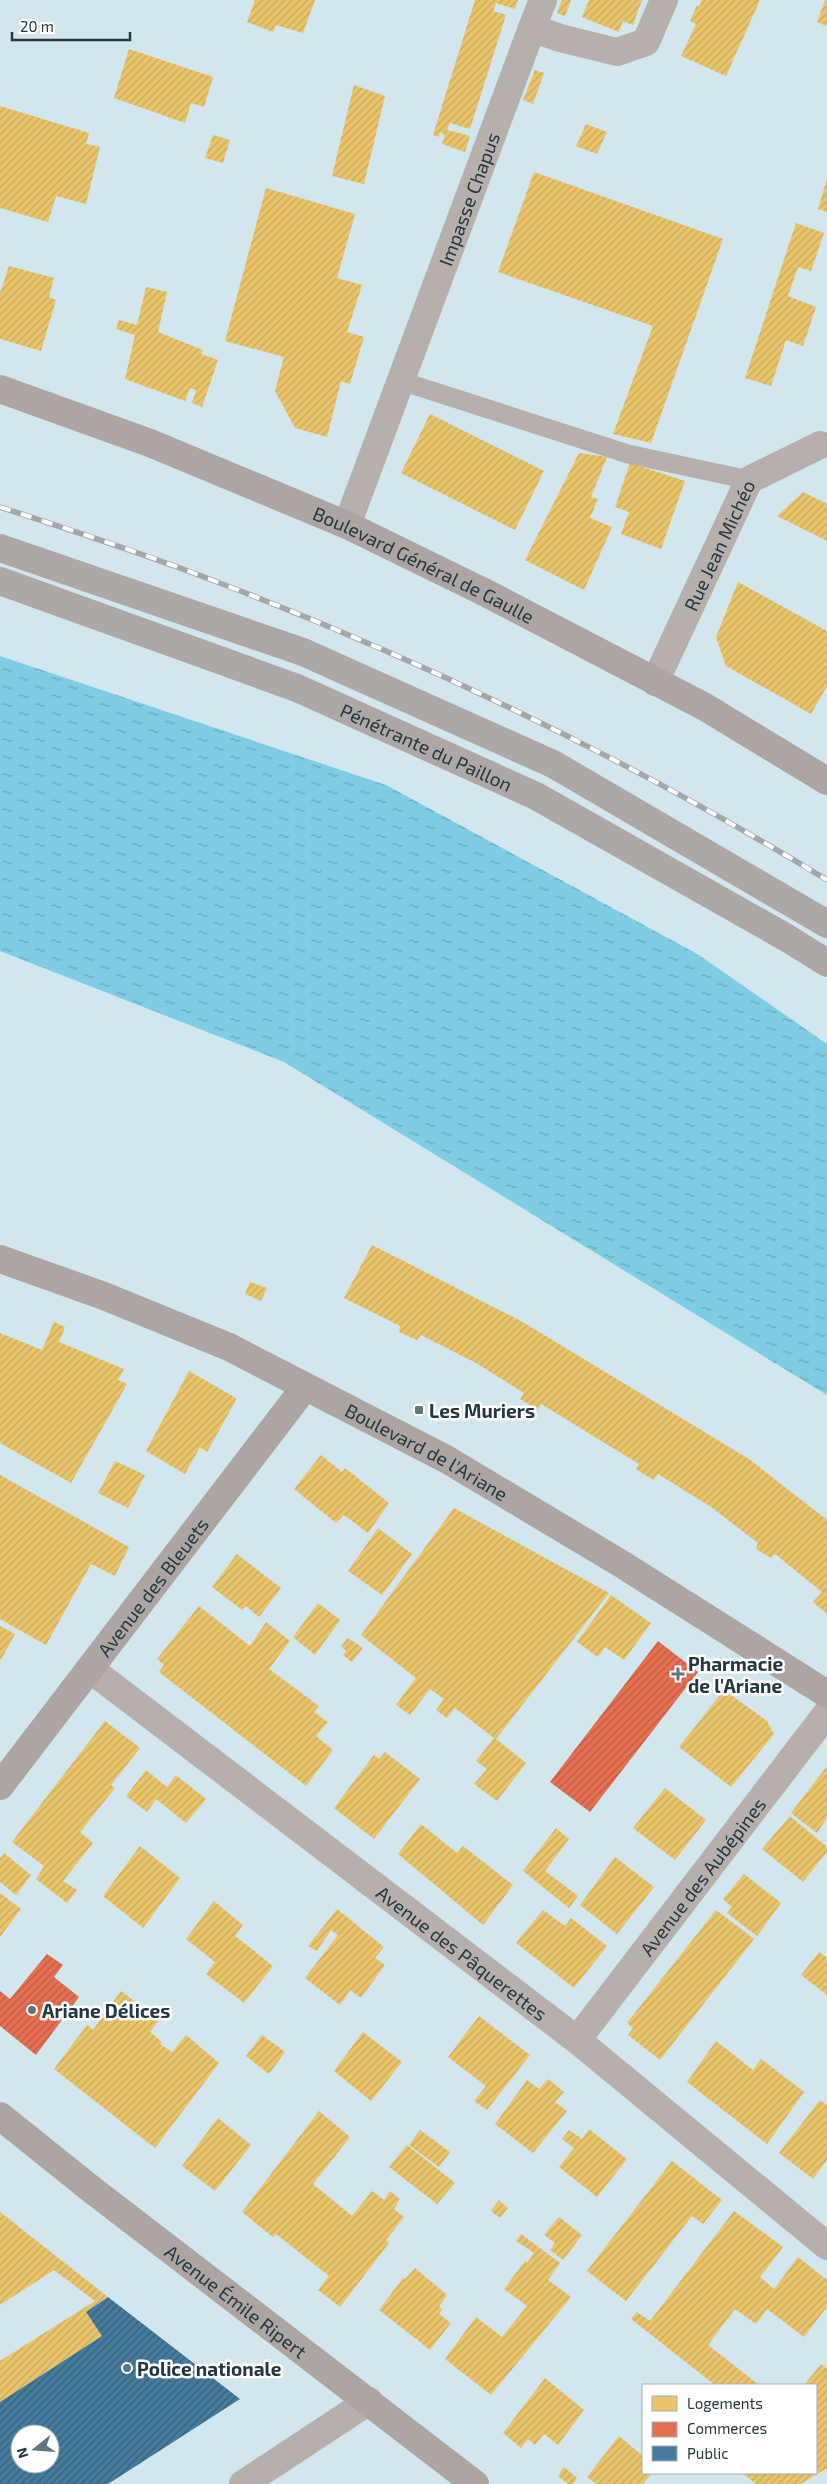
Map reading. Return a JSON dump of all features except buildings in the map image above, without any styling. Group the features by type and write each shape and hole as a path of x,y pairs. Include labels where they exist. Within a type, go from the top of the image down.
{"main road":[{"name":"Pénétrante du Paillon","path":"0,548 303,652 553,764 827,924"},
{"name":"Pénétrante du Paillon","path":"0,581 297,688 536,796 787,938 827,964"}],"street":[{"name":"Impasse Chapus","path":"346,525 543,0"},
{"path":"532,28 560,38 617,52 646,42 664,0"},
{"name":"Boulevard Général de Gaulle","path":"0,389 150,443 346,525 488,594 705,707 827,780"},
{"name":"Rue Jean Michéo","path":"655,682 749,480 824,440"},
{"name":"Boulevard de l'Ariane","path":"0,1259 104,1296 229,1347 446,1459 620,1563 827,1694"},
{"name":"Avenue des Bleuets","path":"0,1786 305,1387"},
{"name":"Avenue des Pâquerettes","path":"90,1669 577,2040 827,2246"},
{"name":"Avenue des Aubépines","path":"577,2040 827,1713"},
{"name":"Avenue Émile Ripert","path":"0,2116 91,2189 475,2484"},
{"path":"244,2484 369,2401"}],"lane":[{"path":"401,380 628,454 749,480"}],"water":[{"path":"0,656 386,785 699,955 827,1044 827,1395 284,1062 0,951"}],"railway":[{"path":"0,507 133,551 212,580 292,611 449,679 603,754 679,794 827,880"}],"place":[{"name":"Les Muriers","path":"419,1410"},
{"name":"Pharmacie de l'Ariane","path":"678,1674"},
{"name":"Ariane Délices","path":"32,2010"},
{"name":"Police nationale","path":"127,2368"}]}
